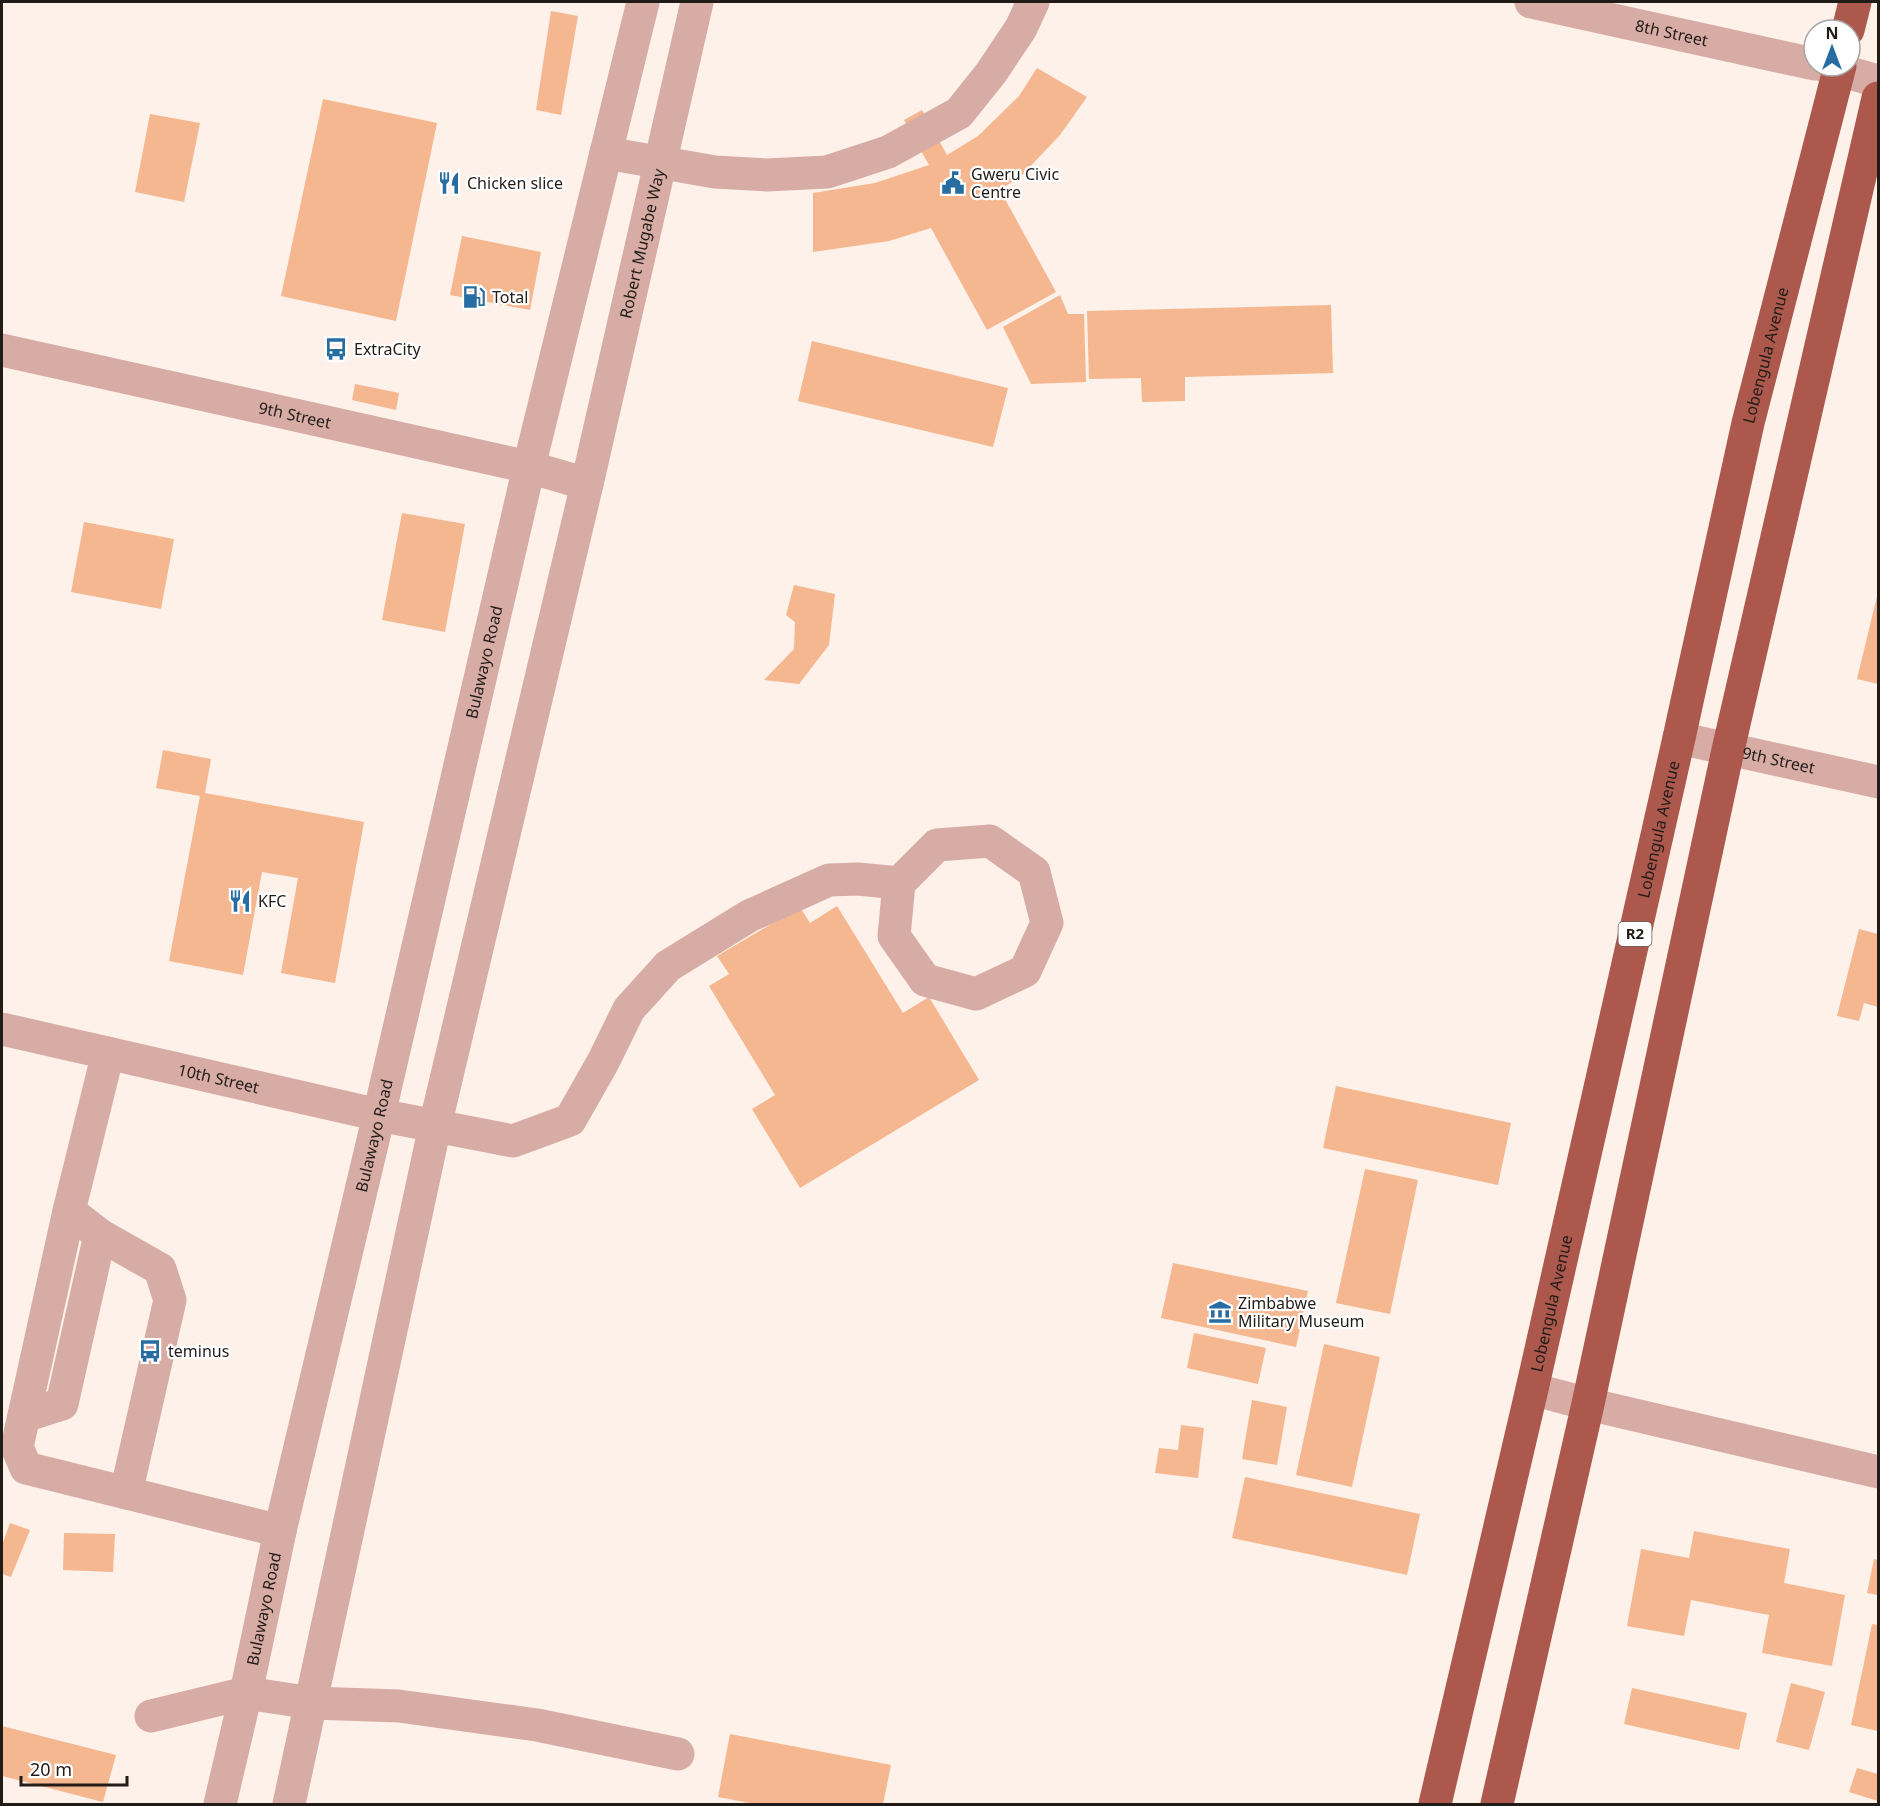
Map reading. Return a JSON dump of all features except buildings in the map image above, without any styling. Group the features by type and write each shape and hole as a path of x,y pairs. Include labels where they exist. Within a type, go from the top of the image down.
{"highway":[{"path":"1851,18 1855,2"},
{"name":"Lobengula Avenue","path":"1436,1804 1532,1389 1827,78"},
{"path":"1497,1804 1588,1404 1728,750 1878,98"}],"street":[{"path":"529,467 643,2"},
{"name":"Robert Mugabe Way","path":"587,484 697,2"},
{"path":"606,153 715,172 766,175 827,172 888,152 959,113 991,73 1021,28 1033,2"},
{"name":"8th Street","path":"1531,2 1802,60"},
{"name":"8th Street","path":"1862,76 1878,81"},
{"name":"9th Street","path":"2,350 529,467 587,484"},
{"name":"Bulawayo Road","path":"220,1804 280,1531 529,467"},
{"path":"289,1804 435,1126 587,484"},
{"name":"9th Street","path":"1679,738 1878,782"},
{"path":"990,841 1034,872 1047,923 1025,971 976,994 925,980 894,936 899,883 937,845 990,841"},
{"name":"10th Street","path":"2,1029 379,1114 513,1141 570,1120 603,1062 629,1008 668,966 749,916 829,880 858,879 899,883"},
{"path":"108,1053 69,1211 17,1447 26,1468 280,1531"},
{"path":"69,1211 100,1235 160,1269 170,1300 126,1493"},
{"path":"24,1416 62,1404 100,1235"},
{"path":"1532,1389 1878,1473"},
{"path":"152,1716 246,1693 312,1703 399,1706 525,1724 678,1754"}],"place":[{"name":"Chicken slice","path":"449,183"},
{"name":"Gweru Civic Centre","path":"953,183"},
{"name":"Total","path":"474,297"},
{"name":"ExtraCity","path":"336,349"},
{"name":"KFC","path":"240,901"},
{"name":"Zimbabwe Military Museum","path":"1220,1312"},
{"name":"teminus","path":"150,1351"}]}
